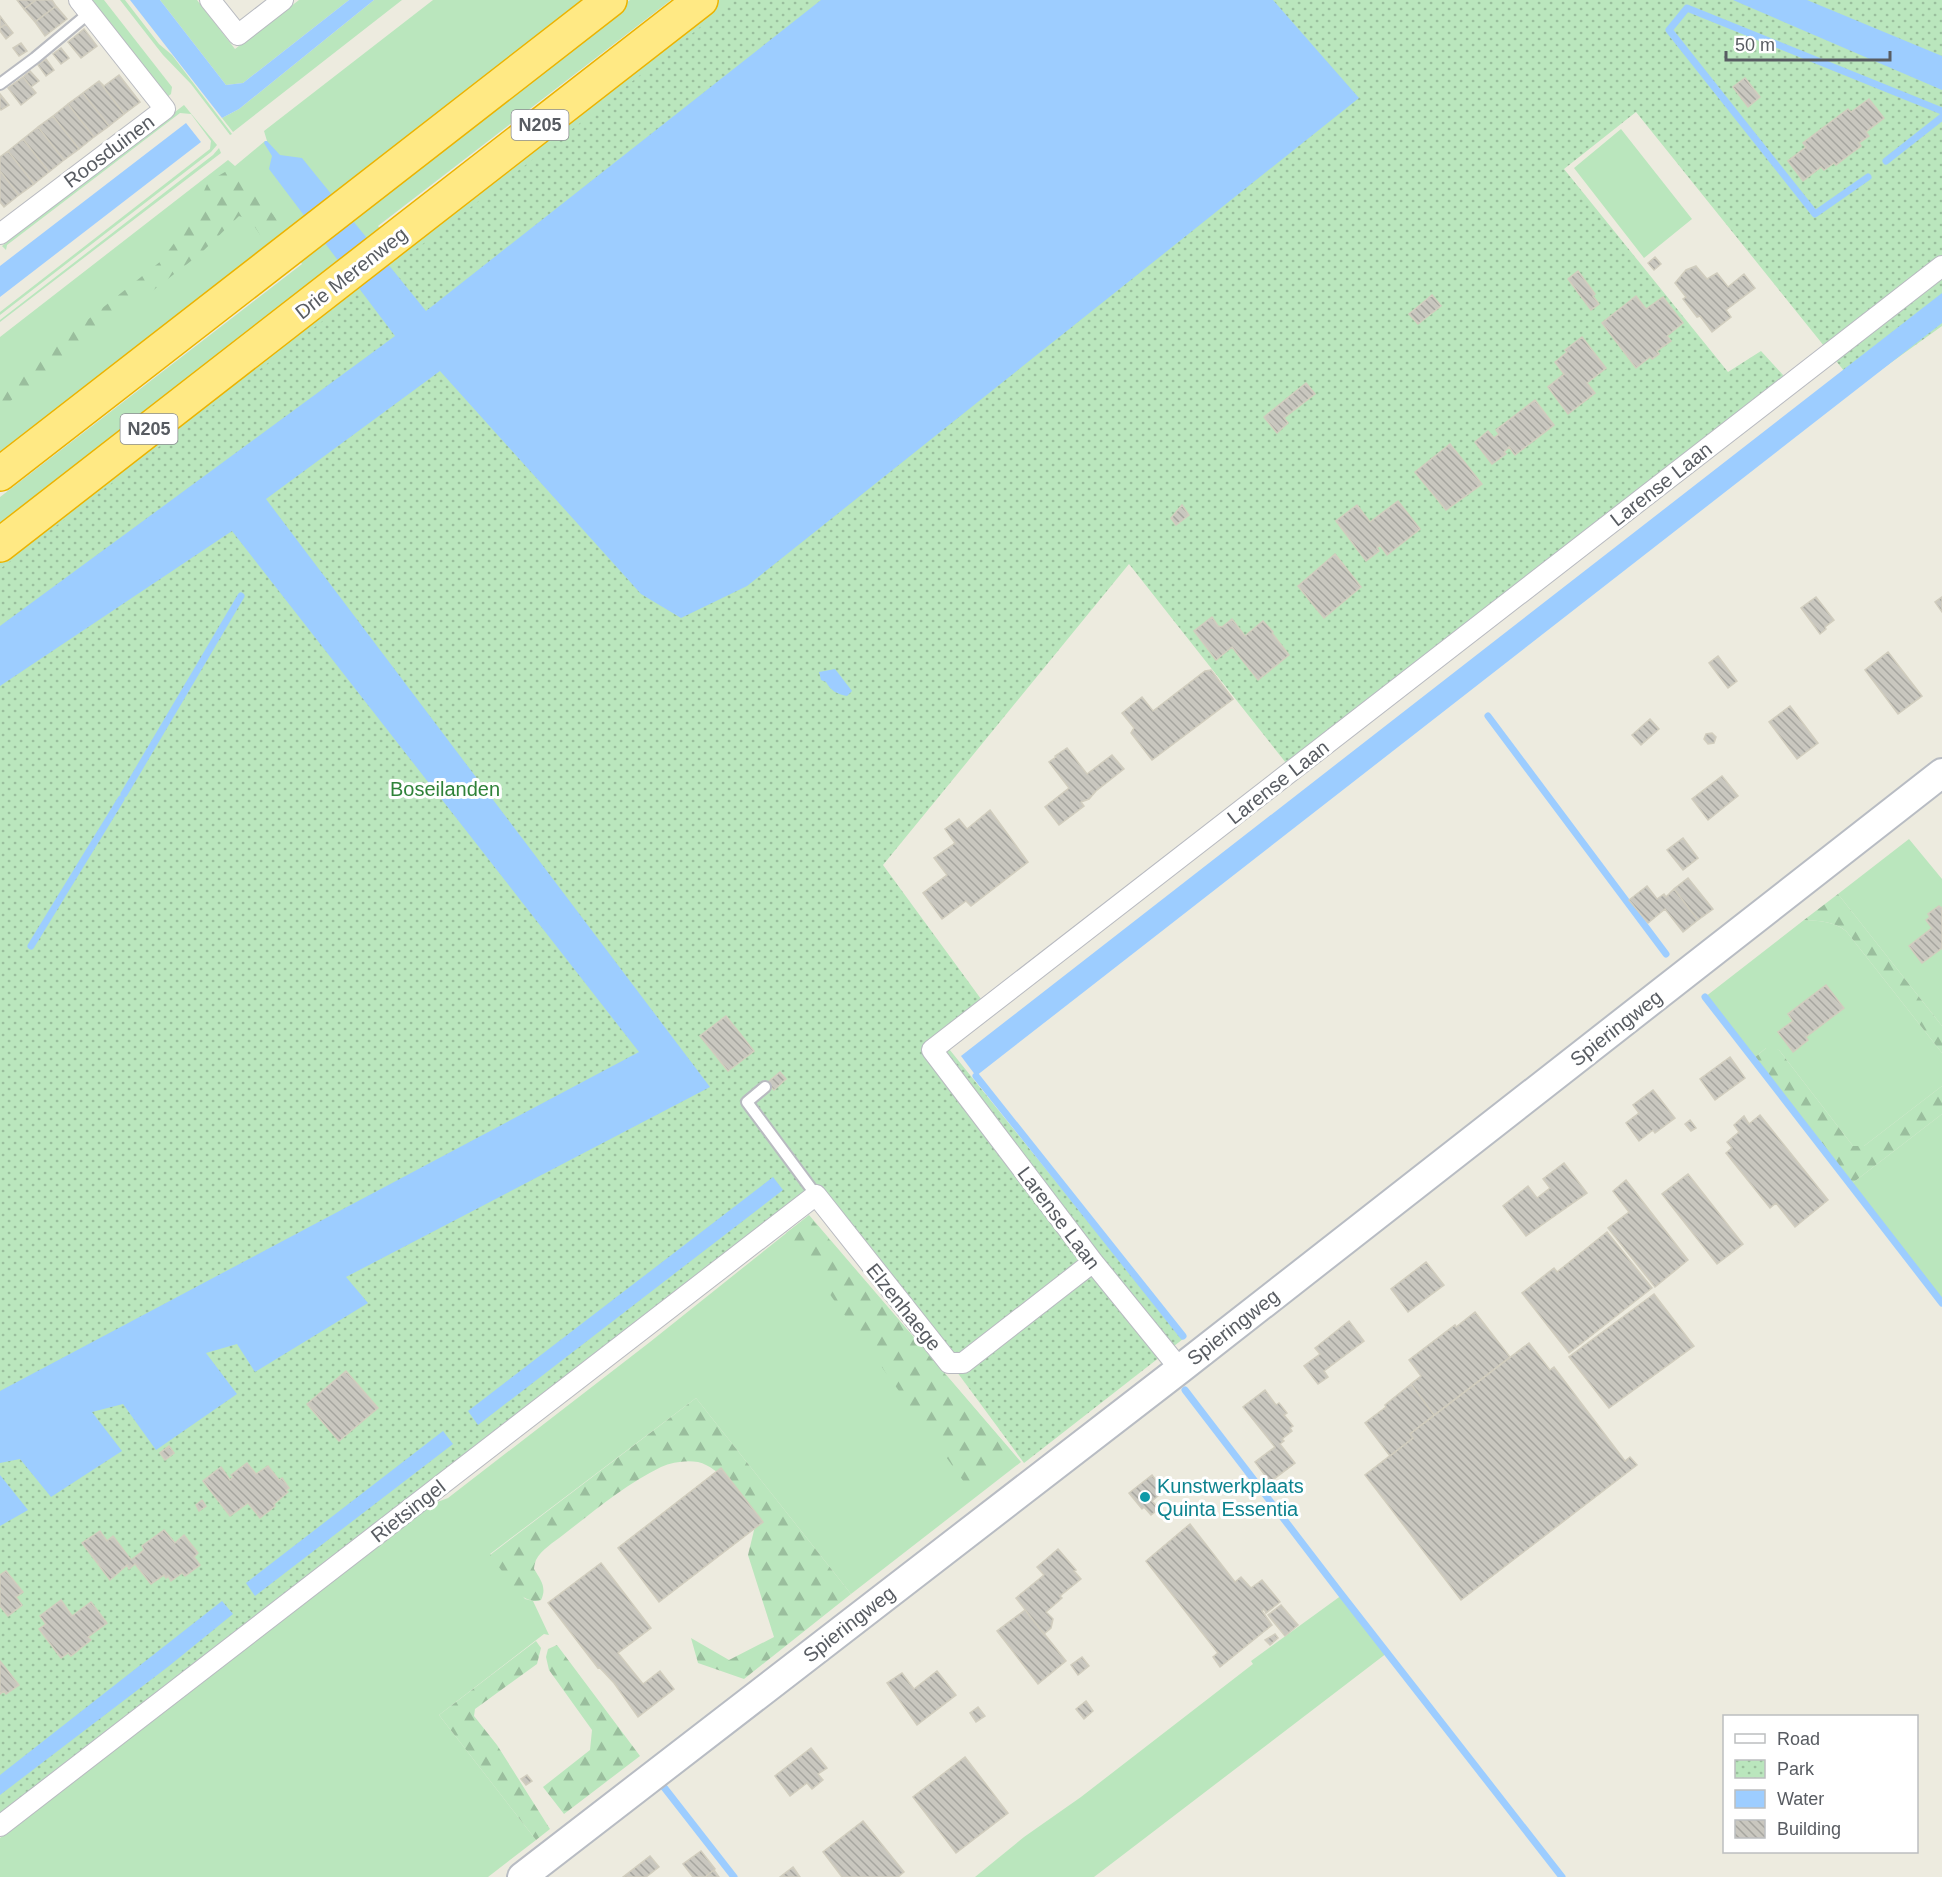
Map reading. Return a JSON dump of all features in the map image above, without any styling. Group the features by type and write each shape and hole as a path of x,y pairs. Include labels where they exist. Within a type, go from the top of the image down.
{"highway":[{"name":"N205","path":"0,474 610,0"},
{"name":"Drie Merenweg","path":"0,545 701,0"}],"street":[{"path":"210,0 238,35 283,0"},
{"name":"Roosduinen","path":"0,234 165,109 84,7"},
{"name":"Larense Laan","path":"1180,1369 1093,1262 932,1050 1942,266"},
{"name":"Spieringweg","path":"522,1877 1180,1369 1942,773"},
{"name":"Elzenhaege","path":"816,1195 949,1363 963,1363 1093,1262"},
{"name":"Rietsingel","path":"0,1826 816,1195"}],"lane":[{"path":"0,84 35,58 84,7"},
{"path":"765,1087 747,1102 816,1195"}],"green space":[{"path":"90,0 104,0 172,87 171,94 166,98 110,22 108,23"},
{"path":"120,0 125,0 159,44 172,55 232,134 230,135 191,84 163,55"},
{"path":"160,0 197,0 235,49 299,0 349,0 243,83 226,85"},
{"path":"374,0 402,0 233,132 222,118 239,109"},
{"path":"433,0 590,0 364,206 630,0 671,0 378,226 397,251 703,0 821,0 0,626 0,497 302,264 284,238 0,457 0,337 228,160 235,166 267,141 264,131"},
{"name":"Boseilanden","path":"734,0 1942,0 1942,326 1857,387 1636,112 1564,169 1728,372 1761,351 1783,375 1781,381 1286,763 1129,564 883,865 981,999 937,1034 1183,1339 1024,1463 828,1197 0,1818 0,569 584,120"},
{"path":"184,105 217,145 211,152 0,315 0,312 210,149 211,141 191,114 180,113 7,245 6,250 2,246"},
{"path":"1621,129 1692,219 1644,258 1574,168"},
{"path":"219,148 221,153 0,322 213,155"},
{"path":"235,166 282,226 265,242 250,220 239,216 200,254 0,409 0,390 161,261 191,220 208,182"},
{"path":"1909,839 1942,879 1942,1026 1838,894"},
{"path":"1838,894 1942,1026 1942,1053 1846,931 1831,923 1804,920"},
{"path":"1804,920 1831,923 1846,931 1942,1053 1942,1086 1864,1146 1853,1146 1779,1050 1766,1048 1753,1059 1705,997"},
{"path":"1773,1047 1779,1050 1853,1146 1864,1146 1942,1086 1942,1114 1850,1185 1753,1059 1766,1048"},
{"path":"1942,1114 1942,1306 1850,1185"},
{"path":"809,1215 1021,1462 851,1594 696,1398 490,1554 525,1599 533,1601 549,1635 544,1634 439,1715 536,1840 488,1877 0,1877 0,1838 432,1504 448,1498 650,1342"},
{"path":"809,1216 1012,1452 969,1489 786,1233"},
{"path":"696,1398 851,1594 744,1679 698,1663 691,1638 729,1660 774,1637 748,1555 757,1518 723,1477 707,1465 684,1461 661,1467 598,1507 548,1546 538,1556 534,1567 543,1588 541,1600 530,1600 519,1594 490,1555"},
{"path":"1342,1595 1387,1653 1094,1877 975,1877 1024,1837 1081,1797 1253,1664 1251,1661"},
{"path":"536,1641 541,1648 537,1664 475,1709 474,1716 497,1745 550,1829 536,1840 439,1715"},
{"path":"557,1645 640,1756 564,1814 543,1787 590,1750 592,1730 549,1670 546,1657 548,1649"}],"water":[{"path":"130,0 160,0 226,85 243,83 349,0 374,0 239,109 222,118"},
{"path":"821,0 1273,0 1359,98 747,586 681,618 641,594 440,371 266,499 710,1087 346,1277 368,1303 255,1372 237,1344 206,1353 237,1394 156,1450 123,1404 92,1412 122,1451 51,1497 20,1459 0,1463 0,1391 639,1052 232,531 0,686 0,626 395,336 269,169 272,156 265,141 280,155 302,158 426,311"},
{"path":"1733,0 1807,0 1942,56 1942,90"},
{"path":"186,123 201,142 0,297 0,266"},
{"path":"1942,293 1942,323 976,1076 961,1056"},
{"path":"835,669 852,691 847,696 835,692 821,680 819,672"},
{"path":"773,1177 783,1190 478,1425 468,1411"},
{"path":"443,1431 453,1444 255,1596 246,1583"},
{"path":"0,1475 28,1510 0,1526"},
{"path":"222,1601 233,1614 169,1666 0,1795 0,1775"}],"building":[{"path":"17,0 36,0 24,9"},
{"path":"36,0 52,0 56,6 35,22 24,9"},
{"path":"56,6 67,19 45,36 35,22"},
{"path":"0,16 6,24 0,28"},
{"path":"6,24 13,33 6,39 0,28"},
{"path":"84,29 97,46 81,58 68,42"},
{"path":"21,43 27,51 19,56 13,48"},
{"path":"61,48 69,58 61,64 53,54"},
{"path":"46,59 54,70 46,76 38,65"},
{"path":"30,71 39,81 31,87 23,77"},
{"path":"119,75 140,102 124,114 99,81 104,86"},
{"path":"23,77 36,93 21,105 8,88"},
{"path":"1745,78 1760,97 1748,107 1733,87"},
{"path":"99,81 124,114 109,126 83,93"},
{"path":"83,93 109,126 94,137 68,104"},
{"path":"0,94 9,105 1,110 0,109"},
{"path":"1869,99 1884,118 1866,132 1869,136 1859,143 1861,146 1836,165 1834,163 1824,170 1821,167 1803,181 1788,161 1806,147 1803,143 1848,109 1851,112"},
{"path":"68,104 94,137 79,149 53,116"},
{"path":"53,116 79,149 64,160 38,127"},
{"path":"38,127 64,160 49,172 23,139"},
{"path":"23,139 49,172 34,184 8,151"},
{"path":"8,151 34,184 19,195 0,171 0,157"},
{"path":"0,171 19,195 4,207 0,202"},
{"path":"1655,257 1661,264 1654,270 1648,263"},
{"path":"1696,266 1707,279 1717,273 1728,287 1744,274 1755,288 1726,310 1731,317 1712,332 1683,299 1686,297 1675,283 1686,270"},
{"path":"1578,271 1595,294 1593,296 1599,304 1591,310 1568,279"},
{"path":"1432,295 1441,306 1418,324 1409,314"},
{"path":"1636,296 1646,309 1663,297 1683,323 1667,336 1671,341 1657,351 1659,354 1652,359 1650,357 1636,368 1602,323"},
{"path":"1582,337 1606,368 1587,383 1595,393 1568,414 1548,387 1564,374 1555,362 1567,352 1565,350"},
{"path":"1306,383 1315,394 1284,418 1288,423 1277,433 1264,417"},
{"path":"1535,400 1554,425 1515,455 1509,447 1504,452 1506,454 1492,464 1475,442 1488,431 1494,438 1499,434 1496,430"},
{"path":"1450,444 1482,484 1446,510 1415,472"},
{"path":"1398,501 1420,529 1387,555 1380,545 1377,548 1379,551 1366,561 1336,521 1357,505 1370,522"},
{"path":"1182,505 1189,515 1176,525 1171,518"},
{"path":"1335,554 1361,587 1324,618 1298,586"},
{"path":"1816,597 1834,620 1820,634 1801,608"},
{"path":"1942,597 1942,612 1935,602"},
{"path":"1212,617 1218,626 1222,627 1232,619 1245,636 1263,621 1289,655 1258,680 1232,647 1216,660 1194,631"},
{"path":"1888,652 1922,696 1898,714 1865,670"},
{"path":"1718,656 1737,681 1728,688 1709,663"},
{"path":"1211,670 1233,699 1152,760 1131,733 1134,728 1122,713 1142,697 1153,711 1205,671"},
{"path":"1790,706 1818,743 1797,759 1769,722"},
{"path":"1650,719 1659,729 1641,745 1632,735"},
{"path":"1712,733 1716,737 1714,743 1708,744 1704,739 1706,734"},
{"path":"1067,748 1087,774 1112,755 1124,769 1089,799 1081,802 1084,806 1059,825 1045,807 1069,788 1049,762"},
{"path":"1722,776 1738,796 1708,820 1692,799"},
{"path":"990,810 1028,862 971,906 966,901 942,919 923,893 947,875 934,858 955,843 945,829 959,819 967,829"},
{"path":"1683,838 1698,858 1683,870 1667,850"},
{"path":"1688,878 1713,909 1698,920 1674,889"},
{"path":"1647,886 1657,899 1664,894 1666,897 1674,889 1698,920 1683,932 1665,909 1648,923 1629,900"},
{"path":"1939,906 1942,908 1942,948 1922,963 1909,946 1932,928 1926,920 1930,917 1928,914"},
{"path":"1826,985 1844,1008 1806,1037 1808,1040 1793,1052 1778,1032 1793,1021 1788,1014"},
{"path":"726,1016 754,1051 728,1071 700,1036"},
{"path":"1730,1057 1745,1078 1715,1100 1700,1079"},
{"path":"780,1072 786,1079 774,1090 767,1083"},
{"path":"1653,1090 1675,1118 1655,1133 1653,1130 1639,1141 1626,1123 1639,1113 1633,1105"},
{"path":"1760,1115 1828,1200 1795,1227 1776,1203 1770,1208 1726,1153 1732,1148 1727,1142 1739,1132 1734,1125 1744,1116 1749,1124"},
{"path":"1690,1120 1696,1128 1691,1131 1685,1124"},
{"path":"1564,1163 1587,1193 1526,1236 1503,1206 1528,1186 1537,1198 1550,1188 1543,1179"},
{"path":"1688,1174 1743,1244 1717,1264 1662,1194"},
{"path":"1626,1180 1688,1260 1655,1287 1608,1228 1629,1212 1613,1191"},
{"path":"1607,1232 1652,1288 1569,1353 1522,1293 1554,1268 1557,1272"},
{"path":"1426,1262 1444,1285 1408,1312 1391,1289"},
{"path":"1654,1294 1694,1346 1609,1408 1569,1357"},
{"path":"1475,1312 1510,1357 1434,1415 1411,1384 1421,1376 1409,1360"},
{"path":"1349,1321 1364,1341 1324,1371 1328,1377 1318,1384 1304,1366 1320,1354 1315,1348"},
{"path":"1529,1343 1550,1370 1554,1367 1625,1461 1630,1457 1637,1465 1461,1600 1365,1475 1413,1438 1410,1434"},
{"path":"346,1371 378,1408 339,1441 307,1404"},
{"path":"1411,1384 1434,1415 1410,1434 1413,1438 1390,1456 1365,1423"},
{"path":"1265,1390 1276,1405 1279,1403 1287,1413 1284,1415 1293,1426 1290,1428 1292,1431 1282,1439 1284,1441 1280,1444 1295,1463 1270,1482 1255,1462 1275,1447 1243,1407"},
{"path":"169,1446 174,1453 165,1460 160,1453"},
{"path":"247,1463 256,1474 268,1466 279,1480 282,1478 289,1488 286,1490 288,1492 274,1504 275,1506 260,1518 248,1503 230,1516 203,1481 221,1467 230,1480 233,1477 231,1475"},
{"path":"721,1468 763,1522 659,1602 618,1548"},
{"name":"Kunstwerkplaats Quinta Essentia","path":"1152,1475 1164,1491 1152,1501 1159,1509 1151,1515 1144,1507 1142,1509 1129,1493"},
{"path":"202,1500 206,1506 199,1511 196,1505"},
{"path":"1190,1524 1235,1582 1241,1577 1251,1588 1262,1580 1280,1602 1266,1613 1264,1609 1262,1611 1272,1625 1220,1667 1213,1657 1218,1653 1146,1561"},
{"path":"164,1530 175,1543 184,1535 198,1553 194,1557 200,1565 185,1576 182,1573 171,1581 168,1576 166,1578 164,1575 151,1584 135,1564 129,1569 127,1565 110,1580 82,1543 100,1531 107,1541 113,1536 131,1560 144,1550 142,1546"},
{"path":"1058,1549 1081,1579 1060,1596 1062,1598 1046,1612 1053,1619 1051,1628 1044,1634 1016,1598 1044,1575 1037,1567"},
{"path":"601,1563 651,1628 618,1653 643,1684 660,1671 674,1689 638,1717 614,1683 598,1668 548,1603"},
{"path":"6,1571 23,1592 16,1597 22,1605 8,1616 0,1606 0,1575"},
{"path":"61,1600 72,1616 91,1602 107,1623 88,1637 91,1640 71,1656 68,1653 61,1658 39,1629 46,1624 40,1616"},
{"path":"1281,1605 1298,1625 1285,1636 1268,1615"},
{"path":"1025,1610 1066,1661 1038,1684 997,1631"},
{"path":"1275,1634 1278,1638 1270,1645 1265,1640"},
{"path":"1082,1657 1089,1666 1078,1675 1071,1665"},
{"path":"0,1661 19,1685 6,1694 4,1691 0,1694"},
{"path":"937,1671 956,1695 917,1725 887,1683 902,1673 914,1689"},
{"path":"1086,1701 1093,1711 1084,1719 1076,1709"},
{"path":"978,1707 985,1716 976,1722 970,1713"},
{"path":"811,1748 827,1768 818,1774 823,1780 812,1789 807,1783 790,1796 775,1776"},
{"path":"965,1757 1008,1813 956,1853 913,1797"},
{"path":"527,1775 532,1781 526,1785 521,1779"},
{"path":"863,1821 904,1872 898,1877 842,1877 823,1852"},
{"path":"701,1851 715,1869 705,1877 693,1877 683,1864"},
{"path":"650,1856 659,1867 646,1877 623,1877"},
{"path":"793,1867 800,1877 780,1877"},
{"path":"714,1870 719,1877 705,1877"}],"waterway":[{"path":"1868,177 1815,214 1669,30 1687,8 1942,111"},
{"path":"1886,161 1942,117"},
{"path":"124,794 241,596"},
{"path":"1488,716 1666,954"},
{"path":"31,946 121,799"},
{"path":"1705,997 1942,1303"},
{"path":"976,1076 1183,1336"},
{"path":"1185,1390 1562,1877"},
{"path":"663,1786 734,1877"}],"place":[{"name":"Kunstwerkplaats Quinta Essentia","path":"1145,1497"}]}
